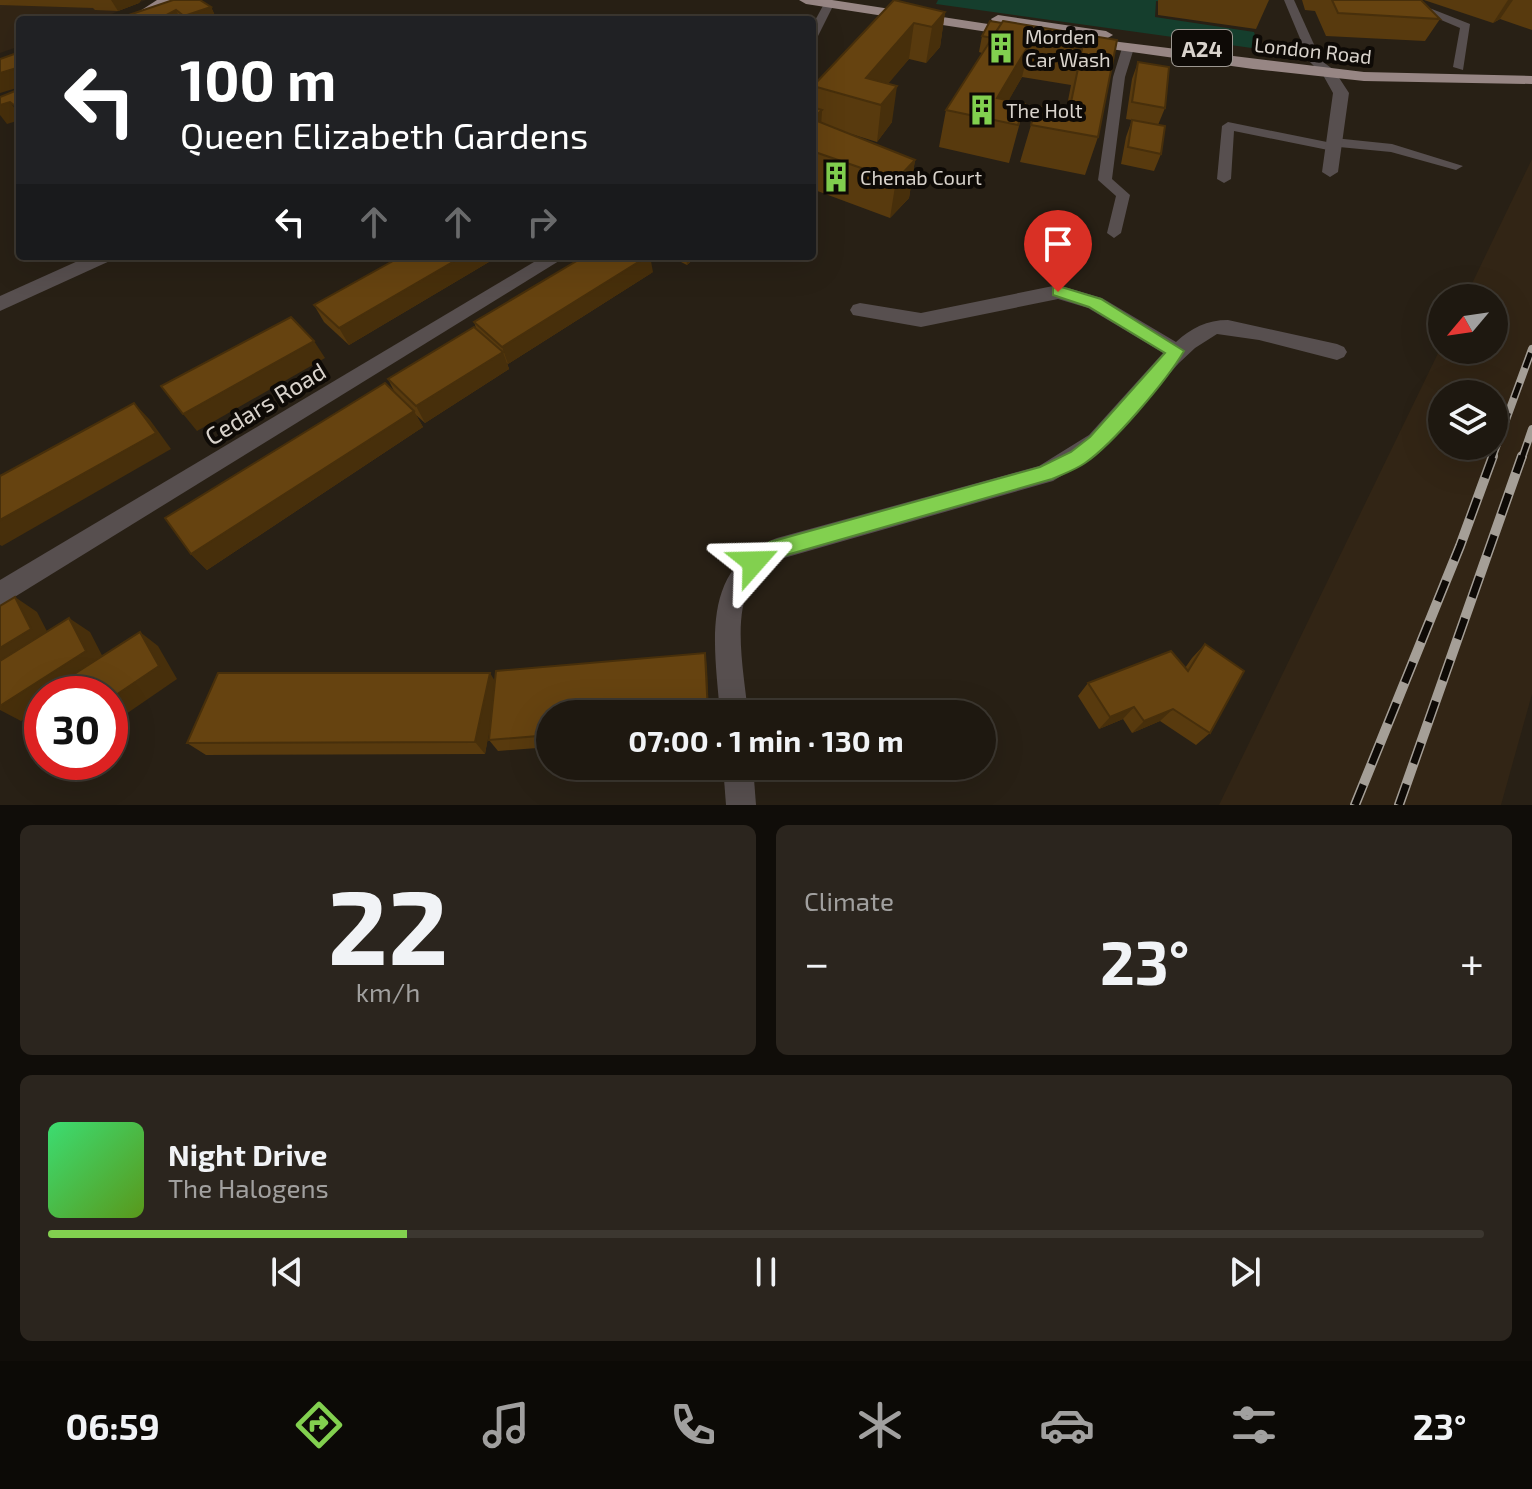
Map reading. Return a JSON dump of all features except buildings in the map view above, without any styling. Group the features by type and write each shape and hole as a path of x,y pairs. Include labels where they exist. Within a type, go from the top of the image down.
{"highway":[{"path":"145,14 166,0"},
{"name":"London Road","path":"806,0 1128,48 1329,73 1451,81 1532,80"},
{"name":"London Road","path":"874,0 1163,43 1315,60 1532,67"},
{"path":"139,16 182,3"}],"street":[{"path":"1315,60 1329,73 1341,93 1330,172"},
{"path":"0,304 96,260"},
{"name":"Cedars Road","path":"0,594 551,260"},
{"path":"860,310 921,320 1058,292 1095,303 1175,351"},
{"path":"733,700 730,639 732,606 736,587 754,562 777,549 1045,474 1067,463 1096,442 1162,370 1175,351 1199,332 1216,327 1337,352"},
{"path":"739,780 741,805"}],"lane":[{"path":"1289,0 1315,60"},
{"path":"1399,0 1466,26 1459,67"},
{"path":"816,28 829,4"},
{"path":"1114,233 1123,195 1105,180 1114,70 1128,48"},
{"path":"1224,179 1228,126 1333,144 1392,148 1456,166"}],"shaded area":[{"path":"0,0 146,0 107,16 16,16 16,47 0,53"},
{"path":"1532,159 1532,694 1501,805 1219,805 1433,364 1508,364 1508,284 1472,284"}],"green space":[{"path":"938,0 1186,0 1186,4 1156,1 1155,17 1254,32 1259,49 936,4"}],"railway":[{"path":"1508,414 1532,349"},
{"path":"1522,458 1532,429"},
{"path":"1399,805 1522,456"},
{"path":"1355,805 1492,460"}],"place":[{"name":"Morden Car Wash","path":"1001,48"},
{"name":"The Holt","path":"982,110"},
{"name":"Chenab Court","path":"836,177"}],"route":[{"path":"754,562 777,549 1045,474 1078,457 1096,442 1162,370 1175,351 1095,303 1058,292"}]}
